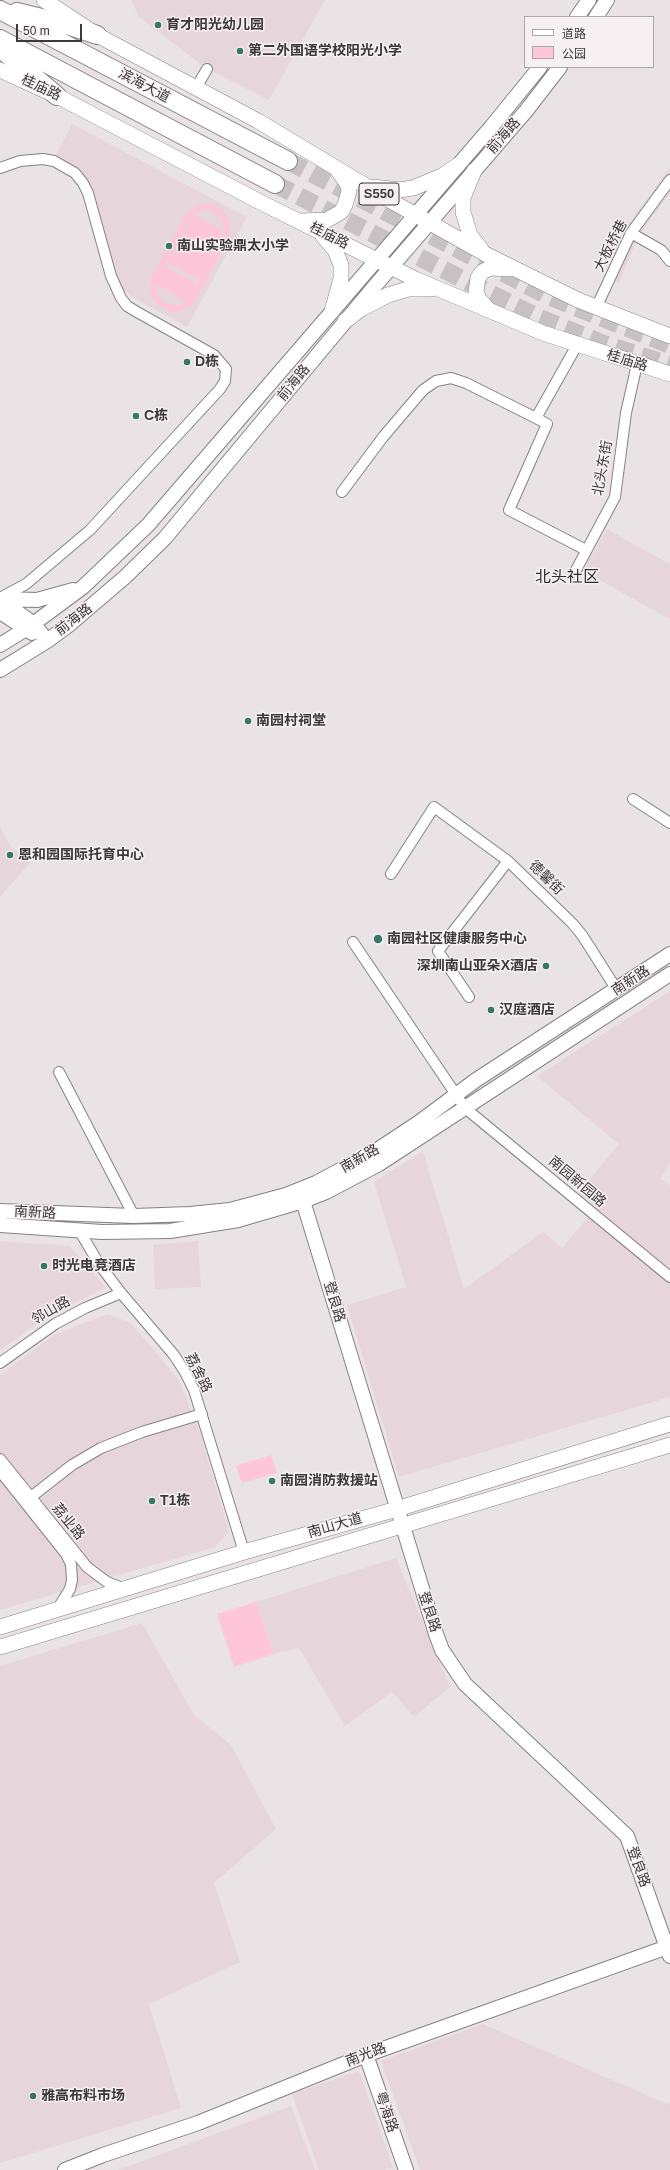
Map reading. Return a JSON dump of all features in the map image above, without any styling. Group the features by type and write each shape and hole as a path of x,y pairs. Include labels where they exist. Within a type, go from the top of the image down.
{"highway":[{"path":"0,7 58,22 97,35"},
{"name":"滨海大道","path":"0,10 288,161"},
{"name":"滨海大道","path":"0,39 275,184"},
{"path":"0,48 57,96"}],"main road":[{"name":"S550","path":"44,0 97,35 258,121 415,214 515,270 596,308 670,336"},
{"path":"578,16 589,0"},
{"path":"597,16 607,0"},
{"name":"前海路","path":"0,645 29,627 83,586 128,546 167,504 458,165 539,68"},
{"name":"前海路","path":"0,670 47,641 102,597 146,558 165,538 188,513 345,321 474,171 559,68"},
{"name":"桂庙路","path":"0,70 57,96 375,260 441,290 577,345 670,374"},
{"path":"305,224 327,220 336,216 345,205 349,191 347,183 342,174 332,165"},
{"path":"358,180 385,189 413,188 427,184 458,165"},
{"path":"474,171 463,198 464,218 470,235 478,246 489,256"},
{"path":"305,224 330,242 341,265 341,279 332,311"},
{"path":"493,312 484,306 476,292 478,278 482,272 490,268 515,270"},
{"path":"345,321 361,309 398,292 418,288 441,290"},
{"path":"0,599 37,600 58,596 83,586"},
{"path":"0,599 29,627 47,641"},
{"path":"0,612 29,627"},
{"name":"南新路","path":"0,1211 134,1216 190,1214 230,1210 286,1195 316,1183 374,1152 456,1095 670,954"},
{"name":"南新路","path":"0,1225 140,1232 193,1228 260,1215 303,1201 326,1192 379,1164 670,974"},
{"name":"登良路","path":"303,1201 436,1634 450,1662 465,1684 626,1836 669,1950"},
{"name":"南山大道","path":"0,1627 244,1552 397,1509 670,1424"},
{"name":"南山大道","path":"0,1648 670,1445"},
{"name":"南光路","path":"65,2170 103,2155 198,2123 366,2055 669,1950"},
{"name":"粤海路","path":"366,2055 406,2170"}],"street":[{"path":"196,88 207,69"},
{"path":"0,168 20,161 43,159 54,161 75,173 83,183 88,193 111,276 124,302 137,312 214,355 222,362 226,370 225,381 220,389 90,530 26,584 0,599"},
{"name":"大板桥巷","path":"596,308 631,233 670,180"},
{"path":"631,233 661,250 670,261"},
{"path":"536,418 577,345"},
{"name":"北头东街","path":"576,570 615,497 626,413 637,364"},
{"path":"342,492 383,437 423,390 436,381 451,378 466,383 547,424 509,510 586,550"},
{"path":"632,799 670,823"},
{"name":"德馨街","path":"391,874 434,807 508,861 572,923 582,935 617,990"},
{"path":"469,997 438,951 508,861"},
{"name":"南园新园路","path":"353,942 465,1108 670,1277"},
{"path":"59,1072 134,1216"},
{"name":"荔舍路","path":"79,1230 91,1253 121,1293 174,1355 194,1390 244,1552"},
{"name":"邻山路","path":"0,1363 55,1324 85,1308 121,1293"},
{"path":"31,1498 72,1465 100,1448 142,1432 202,1414"},
{"name":"荔业路","path":"0,1459 87,1567 107,1582 125,1589"},
{"name":"荔业路","path":"0,1471 66,1554 71,1564 72,1580 70,1590 57,1610"}],"shaded area":[{"name":"第二外国语学校阳光小学","path":"131,0 325,0 269,100 207,69 139,17"},
{"name":"南山实验鼎太小学","path":"72,124 247,217 187,327 132,297 123,289 116,276 91,191 78,169 56,155"},
{"path":"670,167 670,193 638,237 619,283 604,277 625,229"},
{"path":"607,529 670,564 670,619 583,571"},
{"name":"恩和园国际托育中心","path":"0,827 11,847 30,863 0,897"},
{"path":"670,991 670,1162 661,1179 670,1186 670,1397 399,1477 347,1305 406,1287 374,1182 423,1151 464,1289 543,1232 562,1248 596,1208 578,1193 619,1144 537,1076"},
{"name":"时光电竞酒店","path":"0,1241 70,1246 106,1288 51,1314 0,1350"},
{"path":"198,1241 201,1287 155,1289 153,1245"},
{"path":"107,1314 131,1323 179,1380 200,1433 229,1532 215,1547 0,1610 0,1375 54,1335"},
{"path":"396,1558 450,1687 414,1717 392,1692 345,1726 299,1648 274,1654 256,1602"},
{"path":"142,1623 194,1715 231,1745 276,1829 214,1883 240,1962 149,2004 181,2108 0,2163 0,1666"},
{"path":"483,2024 670,2105 670,2170 420,2170 381,2061"},
{"path":"359,2071 393,2167 384,2170 319,2170 292,2094"},
{"path":"291,2106 315,2170 118,2170"}],"green space":[{"path":"201,204 213,205 223,211 229,221 229,237 193,304 179,311 169,311 160,306 153,299 150,288 152,277 186,214","holes":["208,209 220,216 225,230 188,301 196,284 166,267 156,284 191,217 198,211","156,284 187,302 178,306 164,303 157,295"]},
{"path":"194,215 223,231 198,279 168,263"},
{"path":"271,1455 277,1473 242,1483 236,1466"},
{"path":"256,1602 274,1654 234,1667 217,1614"}],"tunnel":[{"path":"288,161 548,296 670,345"},
{"path":"275,184 537,317 604,344 670,365"}],"place":[{"name":"育才阳光幼儿园","path":"158,25"},
{"name":"第二外国语学校阳光小学","path":"240,51"},
{"name":"南山实验鼎太小学","path":"169,246"},
{"name":"D栋","path":"187,362"},
{"name":"C栋","path":"136,416"},
{"name":"南园村祠堂","path":"248,721"},
{"name":"恩和园国际托育中心","path":"10,855"},
{"name":"南园社区健康服务中心","path":"378,939"},
{"name":"深圳南山亚朵X酒店","path":"546,966"},
{"name":"汉庭酒店","path":"491,1010"},
{"name":"时光电竞酒店","path":"44,1266"},
{"name":"南园消防救援站","path":"272,1481"},
{"name":"T1栋","path":"152,1501"},
{"name":"雅高布料市场","path":"33,2096"}],"district":[{"name":"北头社区","path":"567,578"}]}
